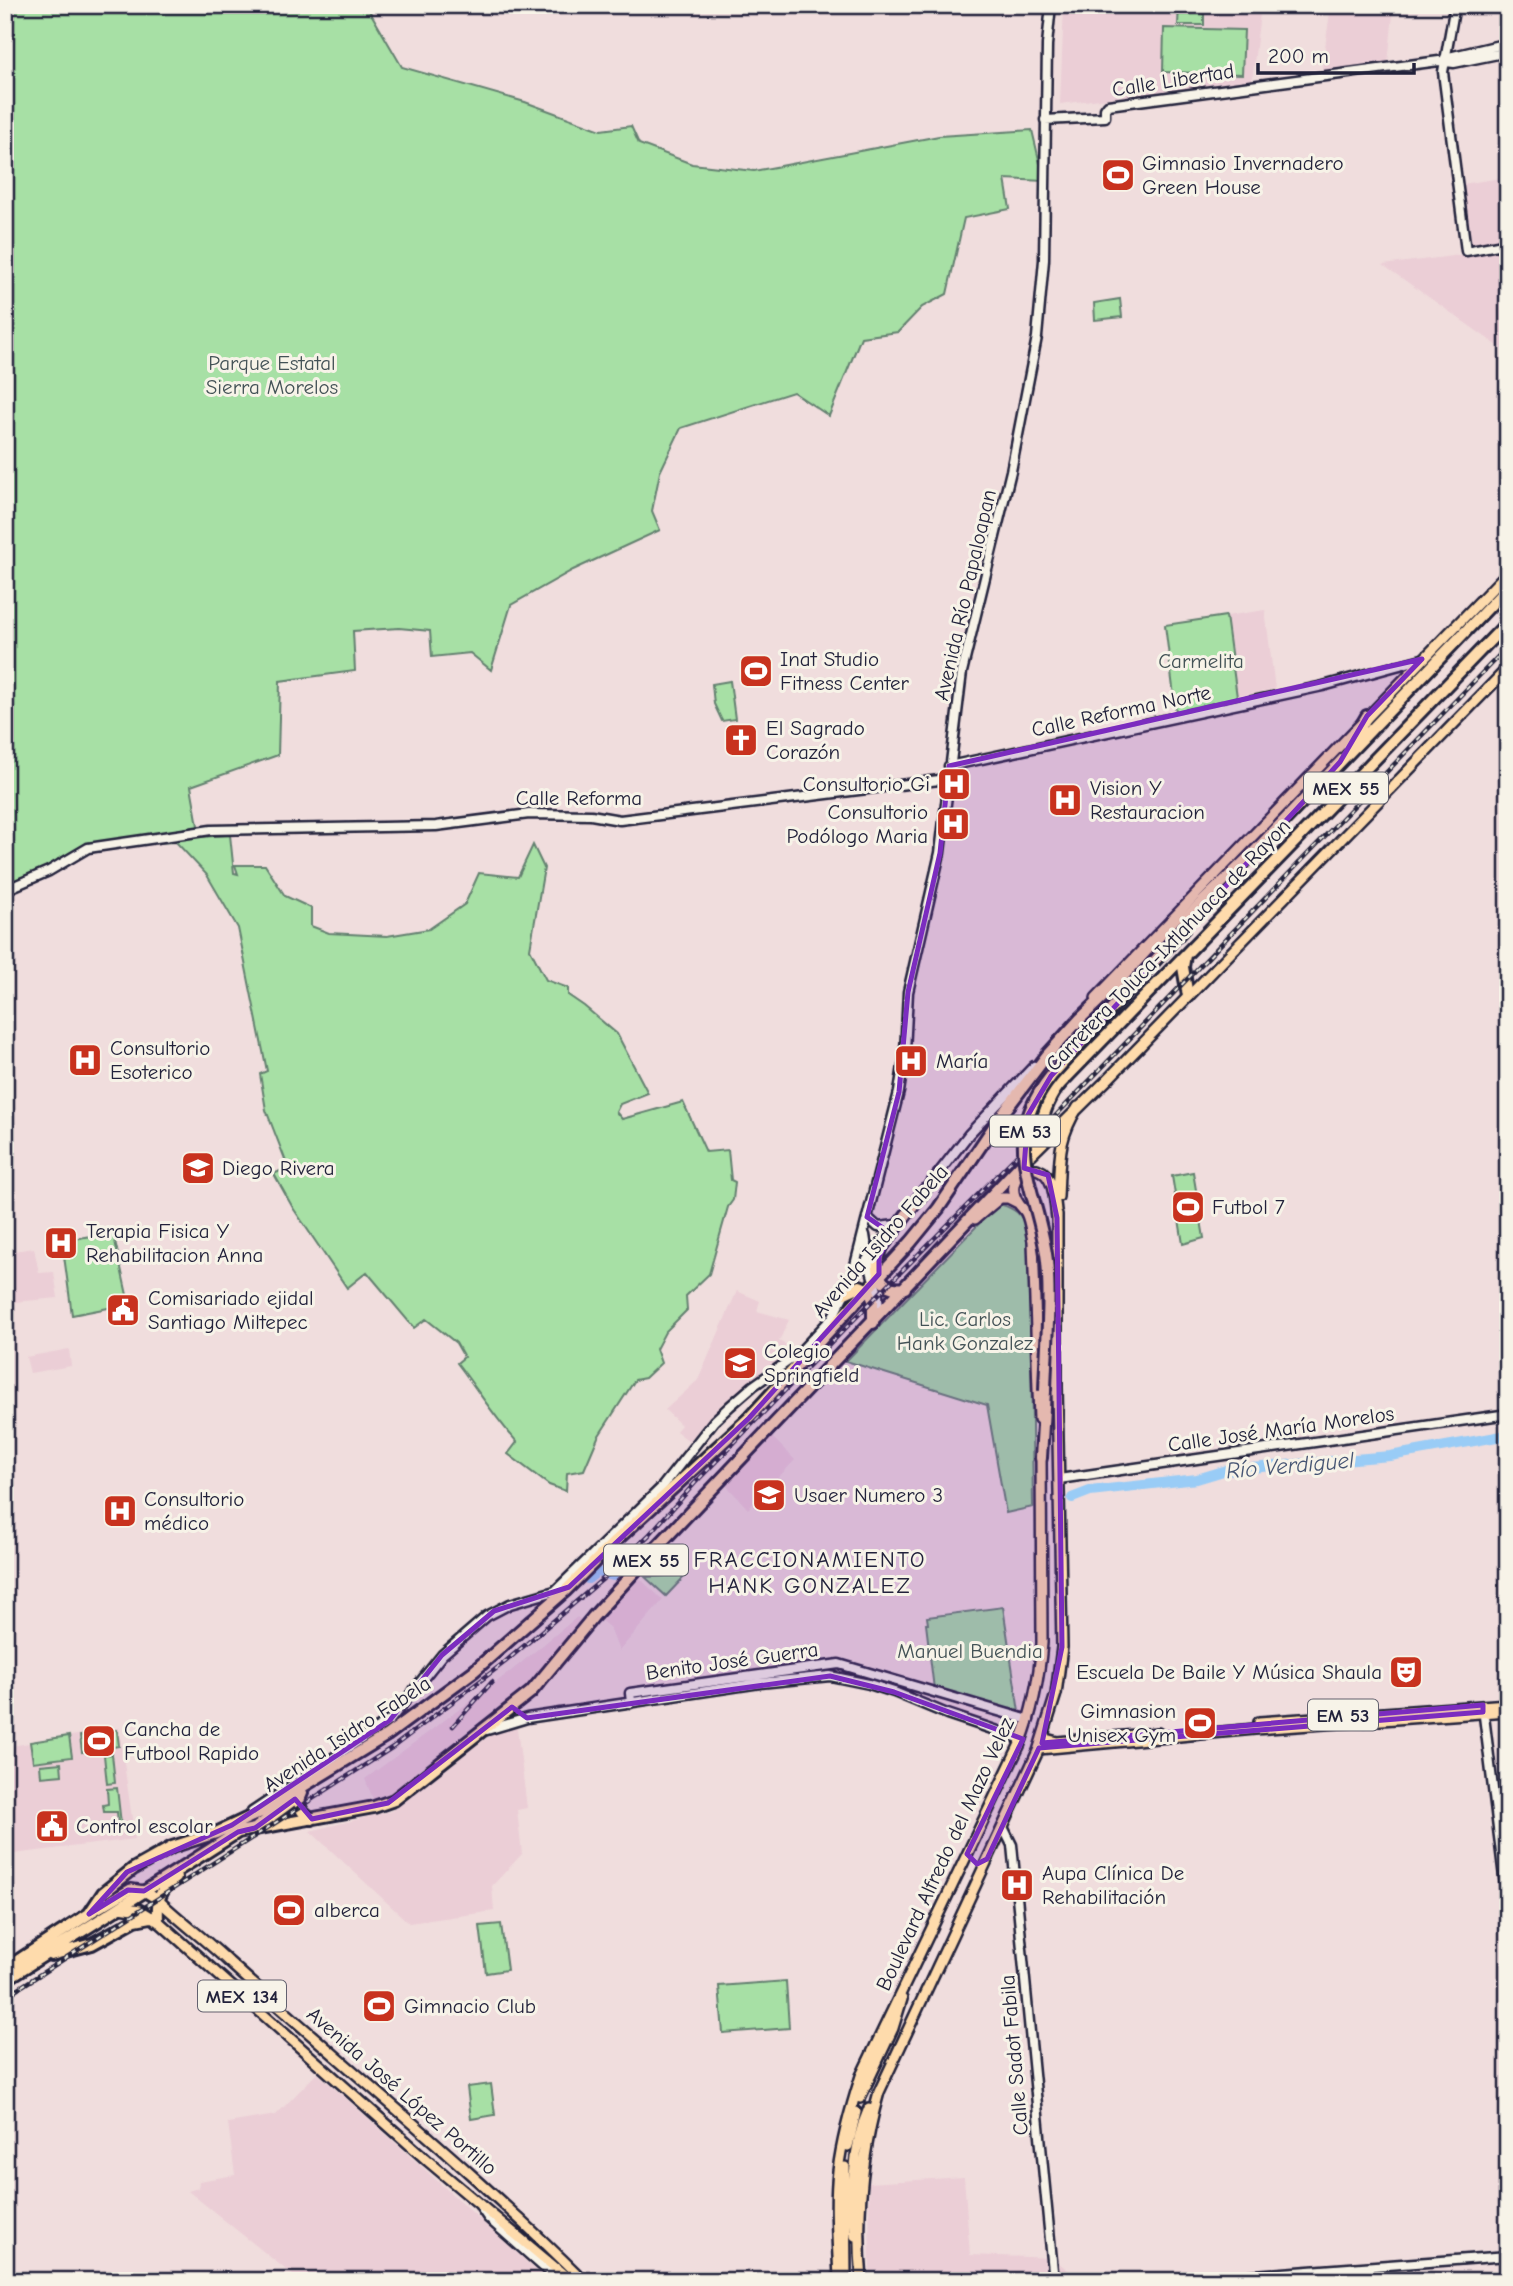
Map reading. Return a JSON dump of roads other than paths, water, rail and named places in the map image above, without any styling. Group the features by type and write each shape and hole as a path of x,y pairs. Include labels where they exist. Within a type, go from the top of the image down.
{"highway":[{"name":"Carretera Toluca-Ixtlahuaca de Rayon","path":"1048,1054 1080,1019 1225,881 1508,587"},
{"name":"Carretera Toluca-Ixtlahuaca de Rayon","path":"1027,1158 1036,1141 1046,1104 1056,1089 1508,622"},
{"path":"1340,762 1367,716"},
{"name":"Boulevard Alfredo del Mazo Velez","path":"1041,1458 1047,1270 1043,1237 1024,1166 1023,1138 1028,1115 1051,1076 1225,881"},
{"path":"1185,955 1183,967 1188,996"},
{"name":"Avenida Isidro Fabela","path":"5,1969 89,1914 103,1893 132,1869 172,1847 216,1833 263,1811 363,1751 474,1671 749,1418 837,1317 911,1241 944,1201 1001,1116 1048,1054"},
{"name":"Avenida Isidro Fabela","path":"5,1980 238,1832 374,1807 394,1800 521,1700 657,1547 1027,1158"},
{"path":"876,1319 874,1280 883,1247 925,1190"},
{"path":"837,1317 843,1298 858,1286 874,1280 888,1287 905,1288"},
{"path":"529,1622 555,1591"},
{"path":"41,1958 92,1944 135,1920 155,1919 157,1899 165,1885 256,1828 363,1751"},
{"path":"302,1793 300,1807 305,1815 312,1819"}],"main road":[{"name":"Avenida Río Papaloapan","path":"851,1280 900,1092 908,992 940,853 947,779 964,660 1011,471 1039,324 1044,260 1045,120 1051,5"},
{"path":"1455,5 1443,72 1466,251 1508,243"},
{"name":"Calle Libertad","path":"1045,120 1105,117 1108,105 1444,61 1508,43"},
{"name":"Calle Libertad","path":"1444,61 1454,63 1508,52"},
{"name":"Carretera Toluca-Ixtlahuaca de Rayon","path":"1080,1019 1117,974 1508,572"},
{"name":"Calle Reforma Norte","path":"949,766 1322,686 1422,659"},
{"path":"1027,1158 1508,668"},
{"name":"Calle Reforma","path":"5,890 49,871 84,849 234,828 355,830 436,826 529,814 591,815 620,820 947,779"},
{"name":"Avenida Isidro Fabela","path":"843,1298 851,1280 868,1257 977,1125 1048,1054"},
{"name":"Boulevard Alfredo del Mazo Velez","path":"862,2281 861,2175 863,2152 878,2092 1039,1749 1056,1694 1062,1647 1057,1218 1063,1134 1078,1107"},
{"path":"1041,1458 1034,1253 1027,1214 1019,1204 1013,1187 1016,1178 1027,1169 1040,1170 1048,1175 1057,1218"},
{"path":"952,1238 998,1198 1008,1198 1019,1204"},
{"path":"867,1217 878,1227 896,1225"},
{"name":"Avenida Río Papaloapan","path":"865,1228 874,1280"},
{"name":"Avenida Isidro Fabela","path":"555,1591 662,1488 714,1421 753,1386 793,1359 837,1317"},
{"name":"Calle José María Morelos","path":"1059,1479 1508,1414"},
{"name":"Boulevard Alfredo del Mazo Velez","path":"839,2281 838,2171 846,2126 861,2076 957,1879 1029,1720 1040,1673 1042,1643 1041,1458"},
{"name":"MEX 55","path":"232,1825 390,1720 442,1655 487,1616 510,1604 555,1591"},
{"name":"Benito José Guerra","path":"631,1703 630,1693 839,1664 1029,1720"},
{"path":"478,1733 527,1718 760,1683 830,1676 869,1684 915,1699 941,1712 1022,1739"},
{"path":"521,1700 518,1710 527,1718"},
{"name":"EM 53","path":"1039,1749 1483,1709 1508,1704"},
{"path":"1483,1709 1508,1909"},
{"name":"EM 53","path":"1044,1735 1046,1739 1057,1742 1334,1715 1483,1709 1508,1711"},
{"name":"Calle Sadot Fabila","path":"1003,1827 1012,1845 1054,2281"},
{"path":"967,1854 975,1864 987,1859"},
{"path":"957,1879 967,1878 971,1882 972,1890"},
{"name":"MEX 55","path":"89,1914 128,1890 134,1888 144,1891"},
{"name":"Avenida José López Portillo","path":"144,1891 157,1899 421,2129 539,2235 584,2281"},
{"name":"Avenida José López Portillo","path":"120,1907 140,1910 155,1919 480,2205 571,2281"},
{"path":"846,2281 845,2158 861,2095 889,2037 900,2008 904,1987"},
{"path":"284,2033 284,2022 290,2019 295,2021"},
{"path":"857,2281 854,2192 856,2158 862,2126 878,2092"},
{"path":"480,2205 488,2218 559,2281"},
{"path":"1175,2281 1508,2256"}],"waterway":[{"name":"Río Verdiguel","path":"1072,1498 1090,1491 1197,1479 1227,1470 1390,1456 1508,1435"},
{"name":"Río Verdiguel","path":"584,1577 588,1579 597,1572 613,1576"}],"railway":[{"path":"5,1997 393,1747 505,1662 604,1578 649,1535 695,1483 1037,1135 1508,646"},
{"path":"453,1726 492,1682"}],"place":[{"name":"Gimnasio Invernadero Green House","path":"1118,175"},
{"name":"Inat Studio Fitness Center","path":"756,671"},
{"name":"El Sagrado Corazón","path":"741,740"},
{"name":"Consultorio Gi","path":"954,784"},
{"name":"Vision Y Restauracion","path":"1065,800"},
{"name":"Consultorio Podólogo Maria","path":"953,824"},
{"name":"Consultorio Esoterico","path":"85,1060"},
{"name":"María","path":"911,1061"},
{"name":"Diego Rivera","path":"198,1168"},
{"name":"Futbol 7","path":"1188,1207"},
{"name":"Terapia Fisica Y Rehabilitacion Anna","path":"61,1243"},
{"name":"Comisariado ejidal Santiago Miltepec","path":"123,1310"},
{"name":"Colegio Springfield","path":"740,1363"},
{"name":"Usaer Numero 3","path":"769,1495"},
{"name":"Consultorio médico","path":"120,1511"},
{"name":"Escuela De Baile Y Música Shaula","path":"1406,1672"},
{"name":"Gimnasion Unisex Gym","path":"1200,1723"},
{"name":"Cancha de Futbool Rapido","path":"99,1741"},
{"name":"Control escolar","path":"52,1826"},
{"name":"Aupa Clínica De Rehabilitación","path":"1017,1885"},
{"name":"alberca","path":"289,1910"},
{"name":"Gimnacio Club","path":"379,2006"}],"district":[{"name":"FRACCIONAMIENTO HANK GONZALEZ","path":"810,1572"}],"park label":[{"name":"Parque Estatal Sierra Morelos","path":"272,375"},
{"name":"Carmelita","path":"1201,661"},
{"name":"Lic. Carlos Hank Gonzalez","path":"965,1331"},
{"name":"Manuel Buendia","path":"970,1651"}]}
